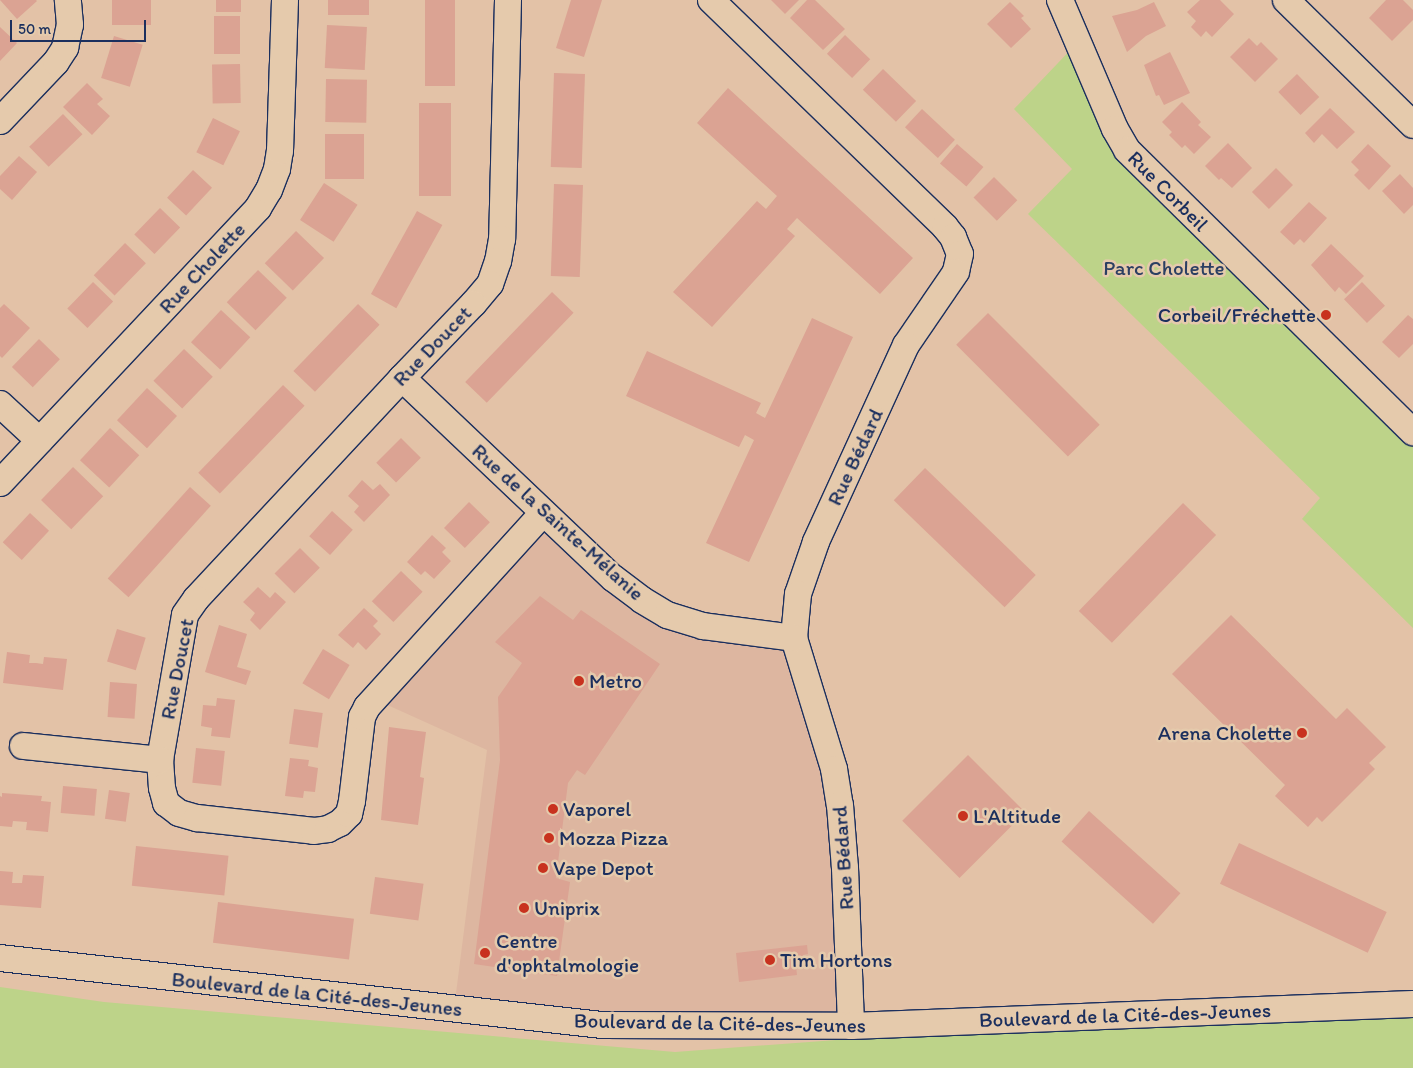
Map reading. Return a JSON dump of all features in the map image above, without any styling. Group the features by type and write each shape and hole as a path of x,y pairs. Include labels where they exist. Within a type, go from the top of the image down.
{"street":[{"path":"0,121 56,62 65,48 70,25 68,0"},
{"name":"Rue Cholette","path":"0,483 258,208 269,190 280,151 285,0"},
{"name":"Rue Doucet","path":"508,0 502,239 498,261 490,284 196,600 185,615 160,760 162,788 166,803 178,813 197,818 314,831 328,829 340,824 349,814 352,801 362,717 366,707 543,513"},
{"name":"Rue Bédard","path":"711,0 945,227 953,237 960,254 952,278 906,345 806,565 798,594 794,638 834,769 840,805 845,871 851,1026"},
{"name":"Rue Corbeil","path":"1060,0 1115,129 1127,150 1413,432"},
{"path":"1286,0 1413,125"},
{"name":"Rue de la Sainte-Mélanie","path":"402,378 618,582 667,615 703,626 794,638"},
{"path":"0,404 40,441"},
{"path":"23,746 160,760"},
{"name":"Boulevard de la Cité-des-Jeunes","path":"0,958 602,1025 851,1026 1413,1004"}],"shaded area":[{"path":"543,513 642,600 794,638 834,769 851,1026 454,1009 487,750 372,698"}],"green space":[{"name":"Parc Cholette","path":"1078,42 1115,129 1413,432 1413,628 1302,519 1320,498 1028,214 1072,169 1014,109"},
{"path":"0,987 104,1002 675,1052 1413,997 1413,1068 0,1068"}],"building":[{"path":"0,0 36,0 37,1 17,19"},
{"path":"112,0 151,0 151,25 112,25"},
{"path":"216,0 241,0 241,12 216,12"},
{"path":"328,0 369,0 369,15 328,15"},
{"path":"425,0 455,0 455,86 425,86"},
{"path":"571,0 602,0 584,57 556,48"},
{"path":"771,0 799,0 785,14"},
{"path":"807,0 815,0 845,29 823,50 790,18"},
{"path":"1200,0 1220,0 1234,14 1212,37 1206,31 1201,37 1191,27 1196,21 1187,12"},
{"path":"1386,0 1403,0 1413,10 1413,20 1392,41 1369,18"},
{"path":"1010,2 1024,16 1021,18 1031,29 1011,48 987,24"},
{"path":"1154,2 1166,26 1146,36 1127,52 1112,16 1137,10"},
{"path":"214,16 240,16 240,54 214,54"},
{"path":"327,25 367,27 365,70 325,68"},
{"path":"0,27 17,43 0,61"},
{"path":"845,35 870,59 852,78 827,54"},
{"path":"114,36 143,45 130,87 101,78"},
{"path":"1249,38 1257,46 1261,42 1278,59 1255,82 1230,57"},
{"path":"1170,52 1190,93 1164,105 1159,95 1156,96 1144,65"},
{"path":"212,64 240,64 241,103 213,103"},
{"path":"883,69 916,101 896,122 863,90"},
{"path":"554,73 585,74 582,168 551,167"},
{"path":"1297,74 1319,97 1301,115 1278,92"},
{"path":"326,79 367,80 366,123 325,122"},
{"path":"87,83 103,99 97,104 110,116 92,135 63,107"},
{"path":"728,88 913,258 880,294 797,218 787,229 795,236 712,327 673,292 757,201 766,209 777,196 697,123"},
{"path":"1182,102 1201,122 1198,125 1211,137 1194,154 1185,145 1182,148 1169,135 1172,132 1162,122"},
{"path":"419,103 451,103 451,196 419,196"},
{"path":"1330,108 1355,132 1337,149 1322,134 1314,143 1305,133"},
{"path":"922,109 955,140 938,158 905,127"},
{"path":"63,114 82,134 49,167 29,147"},
{"path":"213,118 240,131 223,165 196,152"},
{"path":"325,134 364,134 364,179 325,179"},
{"path":"1228,143 1252,168 1232,188 1221,178 1219,180 1205,166"},
{"path":"957,144 983,167 966,187 940,164"},
{"path":"1368,144 1391,166 1369,190 1354,175 1359,170 1351,162"},
{"path":"19,156 37,172 12,200 0,189 0,176"},
{"path":"1276,168 1293,185 1269,209 1252,192"},
{"path":"193,170 212,188 186,216 167,198"},
{"path":"1400,174 1413,188 1413,205 1404,214 1382,191"},
{"path":"994,177 1017,200 997,221 973,198"},
{"path":"324,183 358,205 334,242 300,220"},
{"path":"554,184 583,185 580,277 551,276"},
{"path":"1309,202 1327,218 1304,243 1300,239 1294,245 1280,232"},
{"path":"160,208 180,227 154,254 134,235"},
{"path":"417,211 442,225 396,308 371,294"},
{"path":"296,231 324,258 293,290 265,263"},
{"path":"125,243 146,263 115,296 94,275"},
{"path":"1331,244 1364,276 1346,294 1339,287 1335,292 1311,265"},
{"path":"258,270 287,298 256,330 227,302"},
{"path":"93,282 113,301 87,328 67,309"},
{"path":"1362,282 1385,306 1367,323 1344,299"},
{"path":"552,292 574,313 487,403 465,382"},
{"path":"4,304 30,328 2,358 0,356 0,308"},
{"path":"358,304 380,325 315,392 293,371"},
{"path":"221,310 250,337 220,369 191,342"},
{"path":"988,313 1100,425 1068,457 956,345"},
{"path":"1408,315 1413,319 1413,344 1399,358 1382,342"},
{"path":"812,318 853,337 749,562 706,543 754,440 745,435 739,447 626,396 647,351 761,403 756,413 765,418"},
{"path":"39,339 60,359 33,387 12,367"},
{"path":"184,349 213,377 182,408 153,381"},
{"path":"283,385 305,406 220,494 198,473"},
{"path":"147,388 177,416 147,448 117,420"},
{"path":"110,428 139,455 109,487 80,460"},
{"path":"401,438 421,458 396,483 376,463"},
{"path":"73,467 103,496 71,529 41,500"},
{"path":"925,468 1036,575 1005,607 894,500"},
{"path":"362,480 373,490 380,484 390,495 364,522 354,512 359,506 348,496"},
{"path":"190,487 211,506 129,597 108,578"},
{"path":"469,502 490,522 465,548 444,528"},
{"path":"1183,503 1216,535 1112,643 1079,611"},
{"path":"332,511 353,530 330,555 309,536"},
{"path":"30,513 49,531 22,560 3,542"},
{"path":"432,535 446,548 442,552 451,561 434,579 425,571 421,575 407,562"},
{"path":"300,548 320,568 294,593 275,573"},
{"path":"401,571 423,592 393,622 372,601"},
{"path":"258,587 270,598 275,592 286,602 260,630 250,620 255,613 243,602"},
{"path":"540,596 573,620 581,610 660,664 585,775 577,770 568,783 556,878 570,882 557,976 474,964 500,760 498,697 522,663 495,642"},
{"path":"364,608 378,621 373,626 381,634 366,650 358,642 353,648 338,635"},
{"name":"Arena Cholette","path":"1231,615 1336,719 1347,708 1386,747 1369,763 1375,769 1322,822 1317,817 1308,827 1275,796 1285,785 1172,674"},
{"path":"219,625 247,634 237,667 251,671 246,685 205,672"},
{"path":"117,629 146,638 136,670 107,662"},
{"path":"323,649 350,665 329,699 302,683"},
{"path":"7,652 30,655 29,663 43,664 44,657 67,659 63,690 3,683"},
{"path":"110,682 137,684 134,719 108,717"},
{"path":"217,698 235,700 230,738 211,736 212,728 201,726 203,705 216,706"},
{"path":"294,709 323,713 318,748 289,744"},
{"path":"389,727 426,732 420,777 424,778 418,825 381,820"},
{"path":"196,748 225,751 221,786 192,783"},
{"name":"L'Altitude","path":"968,755 1025,812 960,878 902,821"},
{"path":"290,758 309,760 308,766 318,768 315,792 304,791 303,798 285,796"},
{"path":"63,786 97,789 95,816 61,813"},
{"path":"109,790 130,793 126,822 105,819"},
{"path":"2,793 42,796 41,801 51,802 48,832 26,830 27,822 13,821 12,827 0,826 0,796 2,797"},
{"path":"1089,811 1180,893 1153,924 1062,841"},
{"path":"1239,843 1387,912 1368,953 1220,884"},
{"path":"136,846 228,856 224,896 132,886"},
{"path":"0,871 13,872 12,883 22,883 23,875 44,876 41,908 0,905"},
{"path":"375,877 424,884 418,920 370,914"},
{"path":"218,902 354,919 349,959 213,943"},
{"name":"Tim Hortons","path":"807,945 808,954 803,955 804,965 796,966 797,975 739,982 736,953"}],"place":[{"name":"Corbeil/Fréchette","path":"1326,315"},
{"name":"Metro","path":"579,681"},
{"name":"Arena Cholette","path":"1302,733"},
{"name":"Vaporel","path":"553,809"},
{"name":"L'Altitude","path":"963,816"},
{"name":"Mozza Pizza","path":"549,838"},
{"name":"Vape Depot","path":"543,868"},
{"name":"Uniprix","path":"524,908"},
{"name":"Centre d'ophtalmologie","path":"485,953"},
{"name":"Tim Hortons","path":"770,960"}]}
